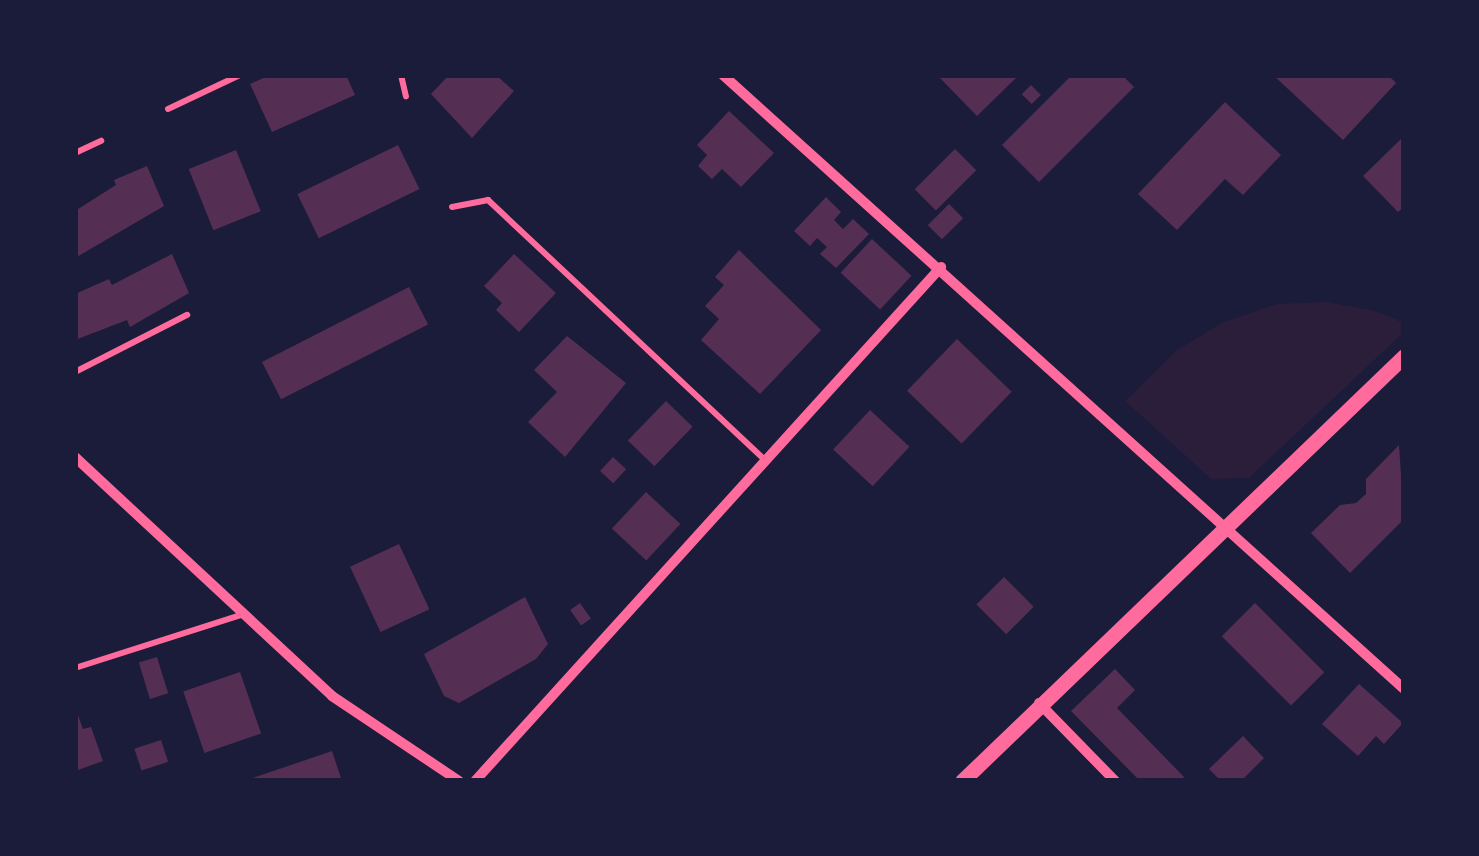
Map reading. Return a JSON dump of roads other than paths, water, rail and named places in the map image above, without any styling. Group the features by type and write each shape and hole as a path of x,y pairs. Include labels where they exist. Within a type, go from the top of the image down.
{"street":[{"path":"723,75 1404,689"},
{"path":"475,781 941,268"},
{"path":"962,781 1222,524 1404,356"},
{"path":"75,456 332,696 459,781"},
{"path":"1039,703 1115,781"}],"lane":[{"path":"168,109 240,75"},
{"path":"401,75 406,96"},
{"path":"75,153 101,141"},
{"path":"452,207 488,200 766,461"},
{"path":"75,372 187,315"},
{"path":"75,668 244,614"}]}
